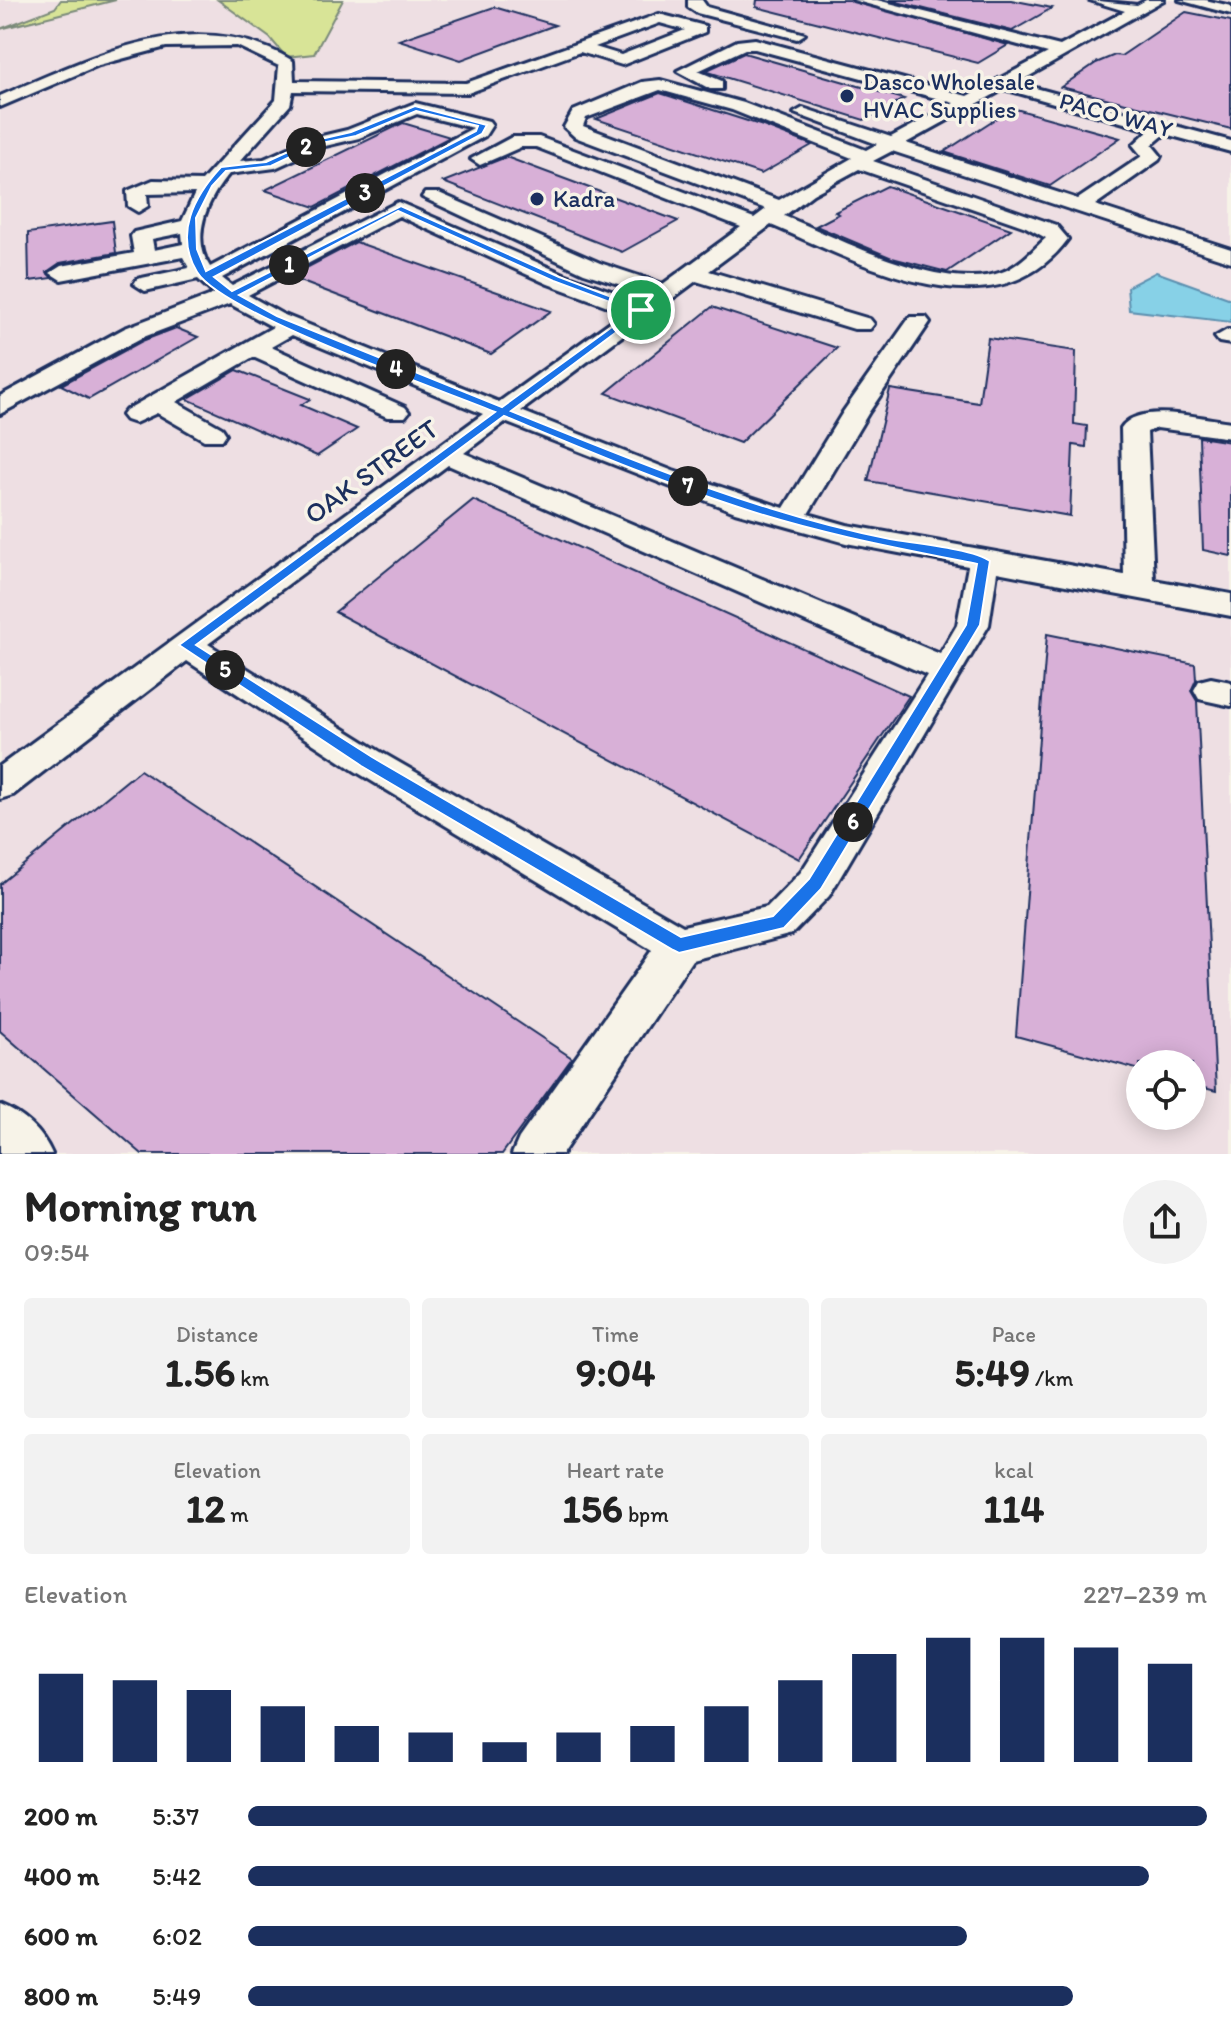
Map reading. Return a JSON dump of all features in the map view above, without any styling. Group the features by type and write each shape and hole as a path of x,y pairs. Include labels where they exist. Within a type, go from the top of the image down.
{"street":[{"path":"695,0 695,7 702,10 819,41"},
{"path":"860,0 1060,51"},
{"path":"1096,0 1148,5"},
{"path":"1186,0 1231,10"},
{"name":"OAK STREET","path":"0,785 769,217 862,159 1148,5"},
{"path":"285,86 468,88 579,47 659,18 700,29 622,60 579,47"},
{"path":"0,102 51,78 141,48 187,41 237,41 287,64 284,101 208,187 197,203 191,225 192,249 205,274 232,295 291,326 663,477 791,519 846,534 984,561 1231,605"},
{"path":"985,92 755,44 742,44 684,73 1231,256"},
{"path":"911,68 985,92"},
{"path":"0,85 51,78"},
{"path":"648,86 667,86 810,132 862,159 1049,229 1058,239 1011,276 960,284 929,279 769,217 581,133 573,127 574,122 579,115 648,86"},
{"name":"PACO WAY","path":"985,92 1161,128 1231,147"},
{"path":"145,284 205,274 479,132 483,125 415,108 353,134 315,143 268,164 223,169"},
{"path":"1081,206 1149,159 1152,156 1142,145 1161,128"},
{"path":"480,159 518,141 539,142 769,217"},
{"path":"138,206 137,191 153,186 208,187"},
{"path":"432,197 592,268 667,292"},
{"path":"0,406 133,333 232,295 398,208 556,279 641,310"},
{"path":"145,256 144,234 191,225"},
{"path":"61,273 192,249"},
{"path":"693,273 862,324"},
{"path":"791,519 856,412 918,322"},
{"path":"213,434 146,408 291,326"},
{"path":"252,348 396,412"},
{"path":"304,371 344,348"},
{"path":"1139,589 1134,428 1141,422 1166,420 1231,430"},
{"path":"445,454 947,670"},
{"path":"535,1154 679,945 778,922 815,884 973,625 984,561"},
{"path":"186,645 367,761 679,945"},
{"path":"0,1127 29,1154"}],"shaded area":[{"path":"0,0 1231,0 1231,1154 0,1154"}],"green space":[{"path":"61,0 116,0 0,29 55,8"},
{"path":"218,0 343,0 314,54 286,57 270,38"}],"water":[{"path":"1156,272 1231,299 1231,322 1129,310 1127,287"}],"building":[{"path":"757,0 850,0 1008,45 978,63 756,7"},
{"path":"889,0 1011,0 1052,8 1012,31"},
{"path":"494,7 555,25 461,60 399,40"},
{"path":"1186,12 1231,21 1231,129 1061,87 1096,63 1115,55 1121,56"},
{"path":"744,53 904,99 864,120 705,71"},
{"path":"660,93 812,145 761,174 596,119"},
{"path":"1012,108 1120,138 1050,186 944,152"},
{"path":"403,123 450,137 315,207 265,190"},
{"path":"506,157 678,221 622,252 443,182"},
{"path":"887,186 1011,229 947,272 892,258 816,226 839,214 835,212"},
{"path":"112,221 116,253 60,263 47,272 52,278 29,281 28,233"},
{"path":"356,242 551,311 491,354 289,277"},
{"path":"712,307 837,348 740,443 606,393"},
{"path":"176,328 198,337 89,399 61,385 142,341"},
{"path":"988,338 1076,351 1074,424 1087,426 1086,447 1073,445 1070,516 868,481 890,389 979,403"},
{"path":"237,370 310,399 301,405 357,429 317,456 187,399"},
{"path":"1199,437 1231,442 1231,556 1203,550"},
{"path":"473,500 909,696 799,859 335,612"},
{"path":"1047,634 1195,664 1196,680 1191,691 1197,701 1216,1091 1206,1088 1206,1050 1126,1050 1126,1066 1016,1036"},
{"path":"140,770 572,1058 502,1154 142,1154 0,1031 0,884"}],"place":[{"name":"Dasco Wholesale HVAC Supplies","path":"847,96"},
{"name":"Kadra","path":"537,199"}],"route":[{"path":"641,310 503,412 663,477 745,506 846,534 984,561 973,625 815,884 778,922 679,945 367,761 186,645 503,412 274,319 224,291 207,277 479,132 483,125 474,120 415,108 353,134 315,143 268,164 223,169 197,203 192,218 192,249 202,272 207,277 224,291 232,295 398,208 429,225 556,279 641,310"}]}
